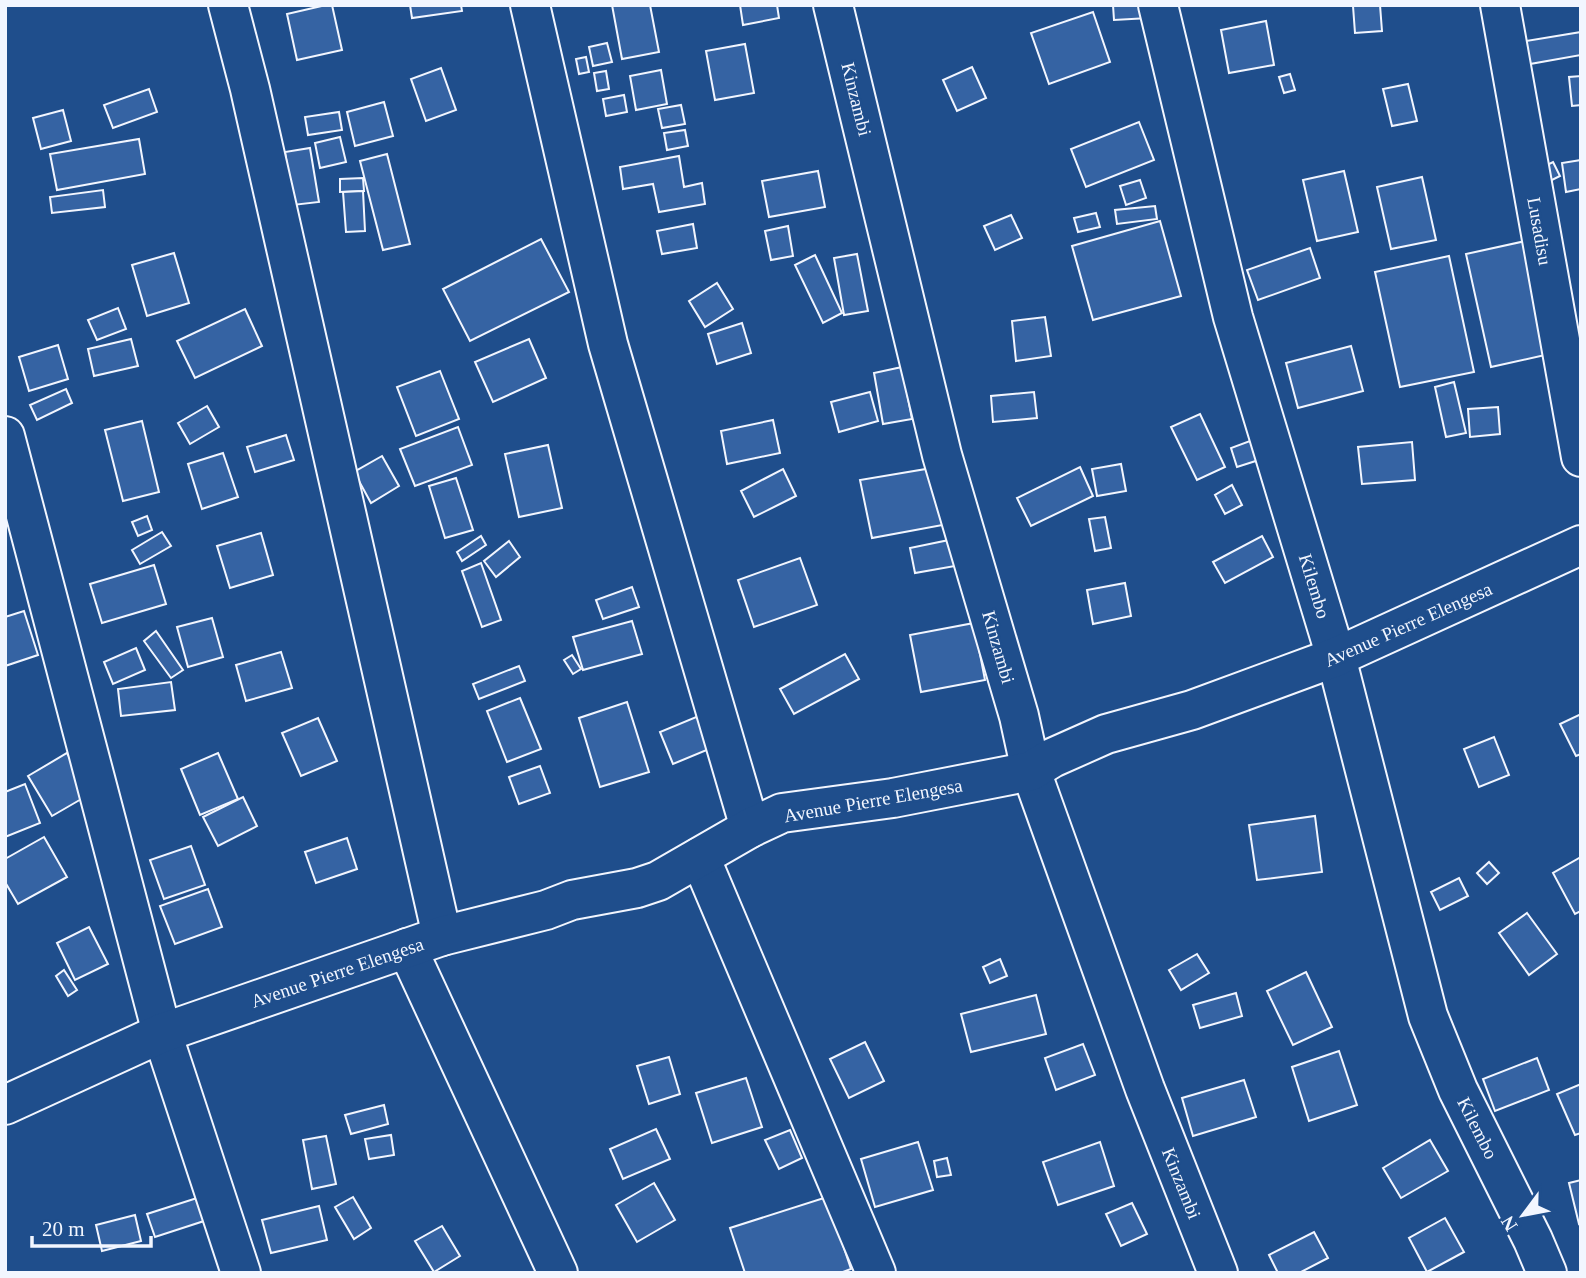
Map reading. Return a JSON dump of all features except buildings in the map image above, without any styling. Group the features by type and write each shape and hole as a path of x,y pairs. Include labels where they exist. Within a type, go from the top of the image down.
{"street":[{"path":"228,5 250,89 424,942 558,1273"},
{"path":"530,5 607,344 750,828"},
{"name":"Kinzambi","path":"833,5 942,455 1019,716 1031,771 1145,1089 1218,1273"},
{"name":"Kilembo","path":"1158,5 1233,317 1336,657 1428,1016 1458,1090 1516,1204 1547,1273"},
{"name":"Lusadisu","path":"1500,5 1581,457"},
{"path":"5,436 162,1033 241,1273"},
{"name":"Avenue Pierre Elengesa","path":"5,1105 162,1033 424,942 546,910 572,900 637,888 658,881 750,828 790,811 893,798 1031,771 1052,758 1106,734 1192,710 1336,657 1581,545"},
{"path":"700,857 876,1273"}]}
